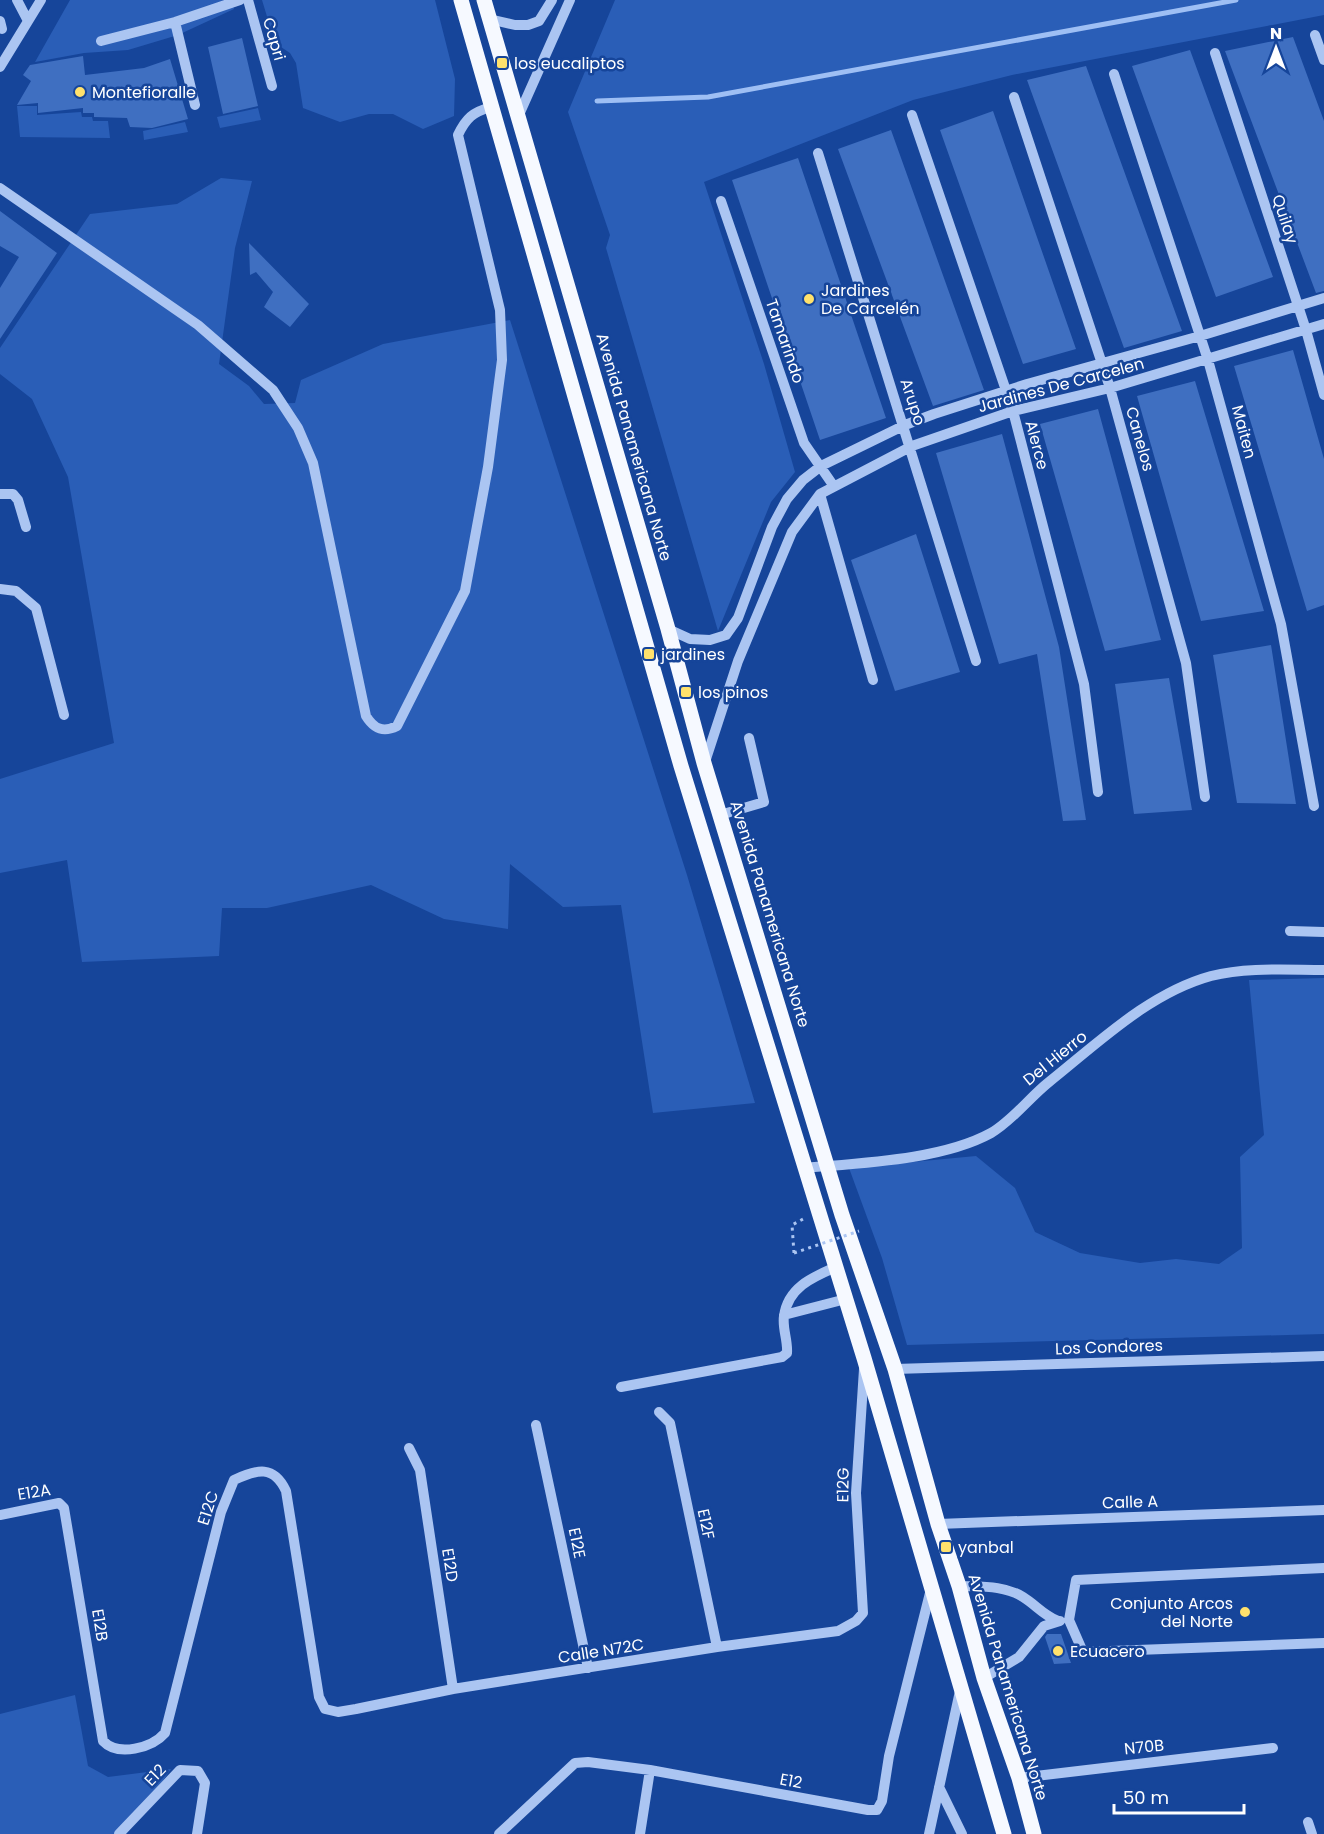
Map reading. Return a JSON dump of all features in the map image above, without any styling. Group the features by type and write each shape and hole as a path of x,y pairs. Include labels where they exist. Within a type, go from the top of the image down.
{"main road":[{"path":"461,0 681,766 864,1358 1004,1834"},
{"name":"Avenida Panamericana Norte","path":"484,0 668,629 704,763 856,1258 895,1369 984,1678 1019,1778 1034,1834"}],"street":[{"path":"17,0 28,21"},
{"path":"0,67 41,0"},
{"path":"101,41 175,22 240,0"},
{"name":"Capri","path":"248,0 272,87"},
{"path":"489,19 528,25 539,21 552,0"},
{"path":"518,117 570,0"},
{"path":"175,22 195,105"},
{"path":"1315,34 1324,60"},
{"name":"Quilay","path":"1215,53 1298,304 1324,395"},
{"name":"Maiten","path":"1114,74 1208,360 1281,624 1314,806"},
{"name":"Canelos","path":"1014,97 1110,388 1186,663 1205,797"},
{"path":"0,188 198,325 273,390 298,428 313,463 366,716 371,725 379,730 388,730 398,726 465,591 488,467 502,360 500,310 458,135 471,114 491,107"},
{"name":"Alerce","path":"912,116 1013,411 1084,684 1098,792"},
{"name":"Arupo","path":"818,153 912,446 976,661"},
{"name":"Tamarindo","path":"721,201 804,443 833,485"},
{"name":"Jardines De Carcelen","path":"668,629 690,639 710,640 726,635 738,618 772,527 787,499 803,480 821,466 905,425 1007,390 1200,336 1298,304 1324,298"},
{"name":"Jardines De Carcelen","path":"704,763 738,662 792,532 820,494 833,485 912,446 1013,411 1110,388 1324,324"},
{"path":"0,494 13,494 18,500 26,527"},
{"path":"820,494 873,680"},
{"path":"0,589 16,591 36,608 64,716"},
{"path":"720,815 764,802 749,738"},
{"path":"1290,931 1324,932"},
{"name":"Del Hierro","path":"805,1168 951,1151 993,1132 1034,1094 1116,1028 1163,995 1211,976 1259,970 1324,969"},
{"path":"621,1387 782,1357 787,1353 788,1347 784,1315 790,1299 800,1286 836,1267"},
{"path":"784,1315 846,1299"},
{"name":"Los Condores","path":"895,1369 1324,1356"},
{"name":"E12G","path":"863,1613 856,1493 864,1358"},
{"name":"E12F","path":"659,1412 670,1423 717,1647"},
{"name":"E12E","path":"536,1425 588,1668"},
{"name":"E12D","path":"409,1448 420,1470 453,1689"},
{"name":"E12C","path":"103,1741 110,1748 120,1751 158,1742 165,1733 221,1512 234,1480 253,1471 271,1473 281,1480 286,1491 319,1697 325,1709 338,1712"},
{"name":"E12A","path":"0,1515 50,1503 59,1503 67,1514"},
{"name":"Calle A","path":"938,1524 1324,1510"},
{"name":"E12B","path":"67,1514 103,1741"},
{"path":"1063,1621 1076,1580 1324,1568"},
{"path":"959,1586 1004,1589 1023,1597 1044,1616 1063,1621 1083,1652 1324,1643"},
{"name":"E12","path":"499,1834 575,1763 588,1762 650,1770 878,1810 882,1801 889,1756 931,1588"},
{"name":"Calle N72C","path":"338,1712 453,1689 717,1647 838,1631 856,1622 863,1613"},
{"path":"984,1678 1018,1657 1044,1626 1063,1621"},
{"path":"929,1834 960,1688"},
{"name":"N70B","path":"1019,1778 1273,1748"},
{"name":"E12","path":"119,1834 180,1770 198,1771 205,1783 197,1834"},
{"path":"640,1834 650,1770"},
{"path":"939,1787 962,1834"},
{"path":"1308,1822 1312,1834"}],"path":[{"path":"792,1225 794,1253 859,1231"}],"shaded area":[{"path":"70,0 231,0 234,9 178,35 128,50 84,53 35,62"},
{"path":"262,0 435,0 455,79 454,116 423,129 393,114 369,114 340,122 303,108 296,63 290,53 275,43"},
{"path":"615,0 1324,0 1324,15 1012,75 913,100 704,182 764,364 795,472 771,502 718,631 606,248 610,235 568,112"},
{"path":"17,106 37,106 37,115 81,112 82,117 92,117 93,121 108,121 110,138 20,137"},
{"path":"258,108 261,120 220,128 217,117"},
{"path":"185,122 188,132 144,140 143,131"},
{"path":"221,178 252,181 235,248 219,364 249,386 264,404 295,403 301,380 383,344 510,320 687,875 755,1103 653,1113 621,905 563,907 510,864 508,929 444,919 371,885 267,908 222,908 219,956 82,962 67,860 0,873 0,779 114,743 68,477 32,399 0,374 0,348 90,214 177,204"},
{"path":"1324,978 1324,1334 907,1345 882,1258 849,1168 976,1156 1015,1188 1035,1232 1080,1253 1140,1263 1176,1259 1219,1264 1242,1248 1240,1157 1264,1135 1249,980"},
{"path":"75,1695 88,1766 108,1777 171,1769 126,1834 0,1834 0,1714"}],"building":[{"path":"1293,37 1324,121 1324,291 1316,293 1225,51"},
{"path":"242,38 258,106 223,114 208,47"},
{"path":"1190,50 1273,277 1216,297 1132,66"},
{"name":"Montefioralle","path":"83,56 85,75 144,68 170,59 188,119 152,128 130,127 127,118 94,117 94,113 83,113 83,108 38,113 38,103 17,105 31,81 23,75 30,65"},
{"path":"1086,66 1182,331 1124,348 1027,80"},
{"path":"993,111 1076,349 1023,364 940,130"},
{"name":"Jardines De Carcelén","path":"891,130 984,390 933,406 838,149"},
{"name":"Jardines De Carcelén","path":"798,158 886,418 820,440 732,180"},
{"path":"0,211 57,253 0,339 0,288 19,257 0,246"},
{"path":"249,243 309,304 290,327 264,307 273,292 256,272 250,275"},
{"path":"1293,350 1324,459 1324,605 1307,611 1234,366"},
{"path":"1195,381 1264,611 1201,621 1137,396"},
{"path":"1098,409 1161,640 1105,651 1040,424"},
{"path":"1002,434 1059,647 1086,820 1063,821 1037,654 999,664 936,453"},
{"path":"916,534 960,672 895,691 851,560"},
{"path":"1271,645 1296,804 1237,803 1213,655"},
{"path":"1169,678 1192,810 1134,814 1115,684"},
{"name":"Ecuacero","path":"1047,1634 1061,1634 1071,1663 1054,1664 1045,1637"}],"waterway":[{"path":"597,101 708,97 1236,0"}],"place":[{"name":"los eucaliptos","path":"502,63"},
{"name":"Montefioralle","path":"80,92"},
{"name":"Jardines De Carcelén","path":"809,299"},
{"name":"jardines","path":"649,654"},
{"name":"los pinos","path":"686,692"},
{"name":"yanbal","path":"946,1547"},
{"name":"Conjunto Arcos del Norte","path":"1245,1612"},
{"name":"Ecuacero","path":"1058,1651"}]}
